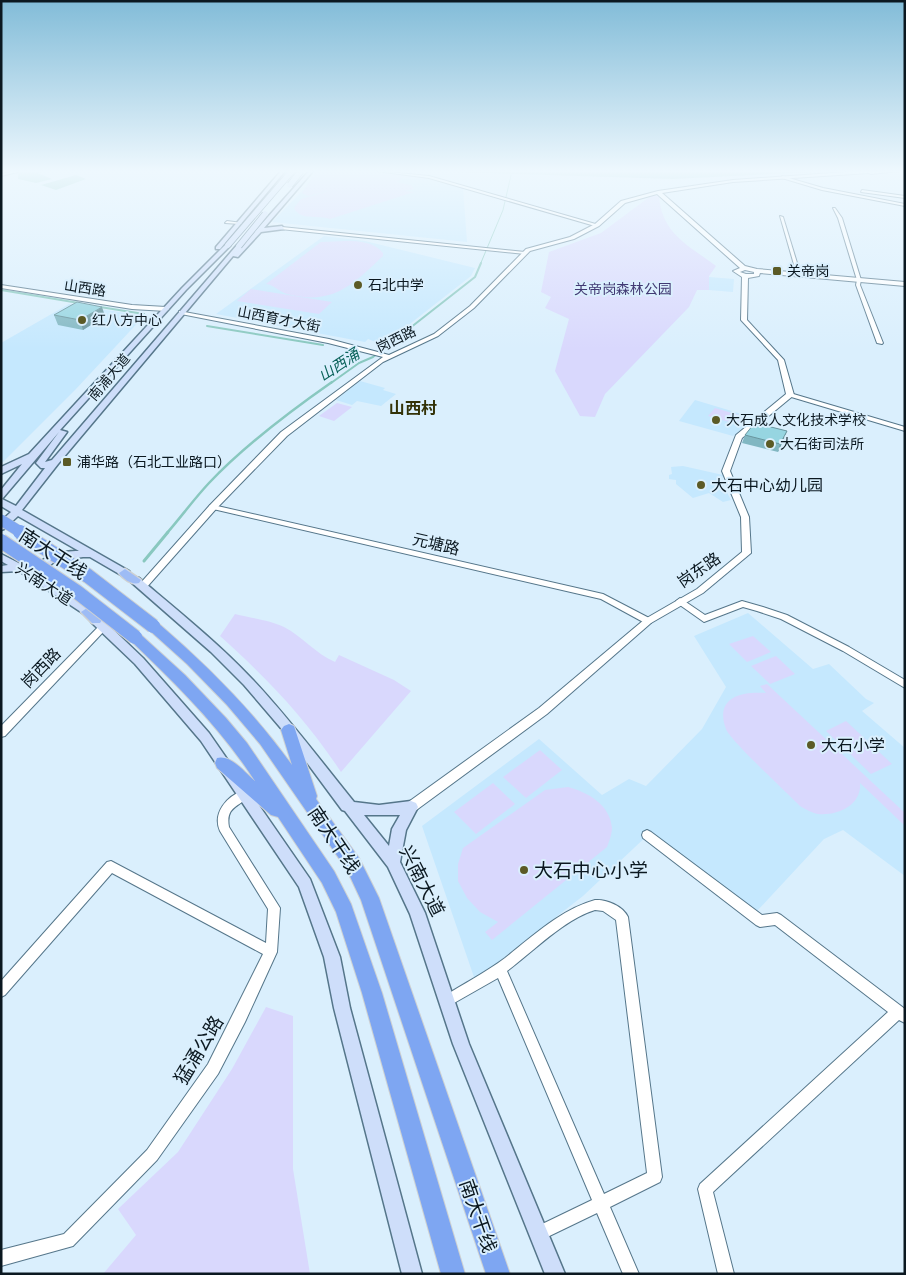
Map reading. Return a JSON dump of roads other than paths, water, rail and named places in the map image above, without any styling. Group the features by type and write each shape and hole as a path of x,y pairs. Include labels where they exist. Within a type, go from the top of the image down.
{"highway":[{"name":"南大干线","path":"1,520 88,576 153,626 192,660 232,701 266,740 353,864 370,898 498,1274"},
{"name":"南大干线","path":"1,541 77,592 135,637 180,679 221,722 328,877 345,910 372,994 453,1274"},
{"path":"289,730 313,809"},
{"path":"223,763 291,822"}],"main road":[{"path":"184,289 234,230"},
{"name":"南浦大道","path":"1,497 35,453 166,308 241,230"},
{"name":"南浦大道","path":"1,527 17,512 55,462 252,230"},
{"path":"199,292 243,250 260,230"},
{"path":"55,462 44,466 40,463 61,435 74,411"},
{"path":"1,471 35,453"},
{"name":"兴南大道","path":"1,502 134,580 221,656 248,682 289,730 393,862 417,913 473,1075 555,1274"},
{"path":"37,576 43,564 52,559 63,555 94,555"},
{"name":"兴南大道","path":"1,557 37,576 96,619 146,668 205,737 305,884 332,957 342,1008 412,1274"},
{"path":"1,569 22,568"},
{"path":"347,806 368,812 386,812 411,807"},
{"path":"393,862 399,829 411,807"}],"street":[{"path":"307,230 525,253"},
{"name":"岗西路","path":"134,580 213,506 284,434 386,356 440,332 472,307 528,250 572,238 586,230"},
{"path":"701,230 743,268 757,271 905,284"},
{"path":"785,230 799,275"},
{"path":"844,230 859,280 858,285 880,343"},
{"path":"743,268 736,271 745,276 756,276 759,273 757,271"},
{"path":"745,276 744,320 781,360 790,395 905,429"},
{"name":"山西路","path":"1,286 132,307 166,308"},
{"name":"山西育才大街","path":"181,312 372,351 386,356"},
{"name":"岗东路","path":"411,807 544,711 648,621 700,591 747,552 745,517 726,471 739,437 790,395"},
{"name":"元塘路","path":"213,506 602,597 648,621"},
{"path":"680,601 704,619 742,604 760,609 784,618 846,649 905,685"},
{"name":"岗西路","path":"1,733 96,619"},
{"name":"猛涌公路","path":"1,1258 68,1241 152,1155 213,1069 254,992 271,952 274,908 224,828 221,819 227,807 244,794"},
{"path":"647,835 760,921 777,919 901,1014 705,1188 726,1274"},
{"path":"1,991 111,866 271,952"},
{"path":"447,1001 500,969 531,944 580,911 595,905 610,908 622,917 655,1177 539,1233"},
{"path":"500,969 631,1274"}],"waterway":[{"name":"山西涌","path":"480,265 494,230"},
{"name":"山西涌","path":"331,383 359,363 373,357 475,277 481,263"},
{"path":"1,290 79,303"},
{"path":"100,307 144,314"},
{"path":"207,326 323,345"},
{"name":"山西涌","path":"167,533 203,489 237,455 332,382"},
{"name":"山西涌","path":"144,561 168,532"}],"place":[{"name":"关帝岗","path":"777,271"},
{"name":"石北中学","path":"358,285"},
{"name":"红八方中心","path":"82,320"},
{"name":"大石成人文化技术学校","path":"716,420"},
{"name":"大石街司法所","path":"770,444"},
{"name":"浦华路（石北工业路口）","path":"67,462"},
{"name":"大石中心幼儿园","path":"701,485"},
{"name":"大石小学","path":"811,745"},
{"name":"大石中心小学","path":"524,870"}],"district":[{"name":"山西村","path":"413,408"}],"park label":[{"name":"关帝岗森林公园","path":"623,289"}]}
